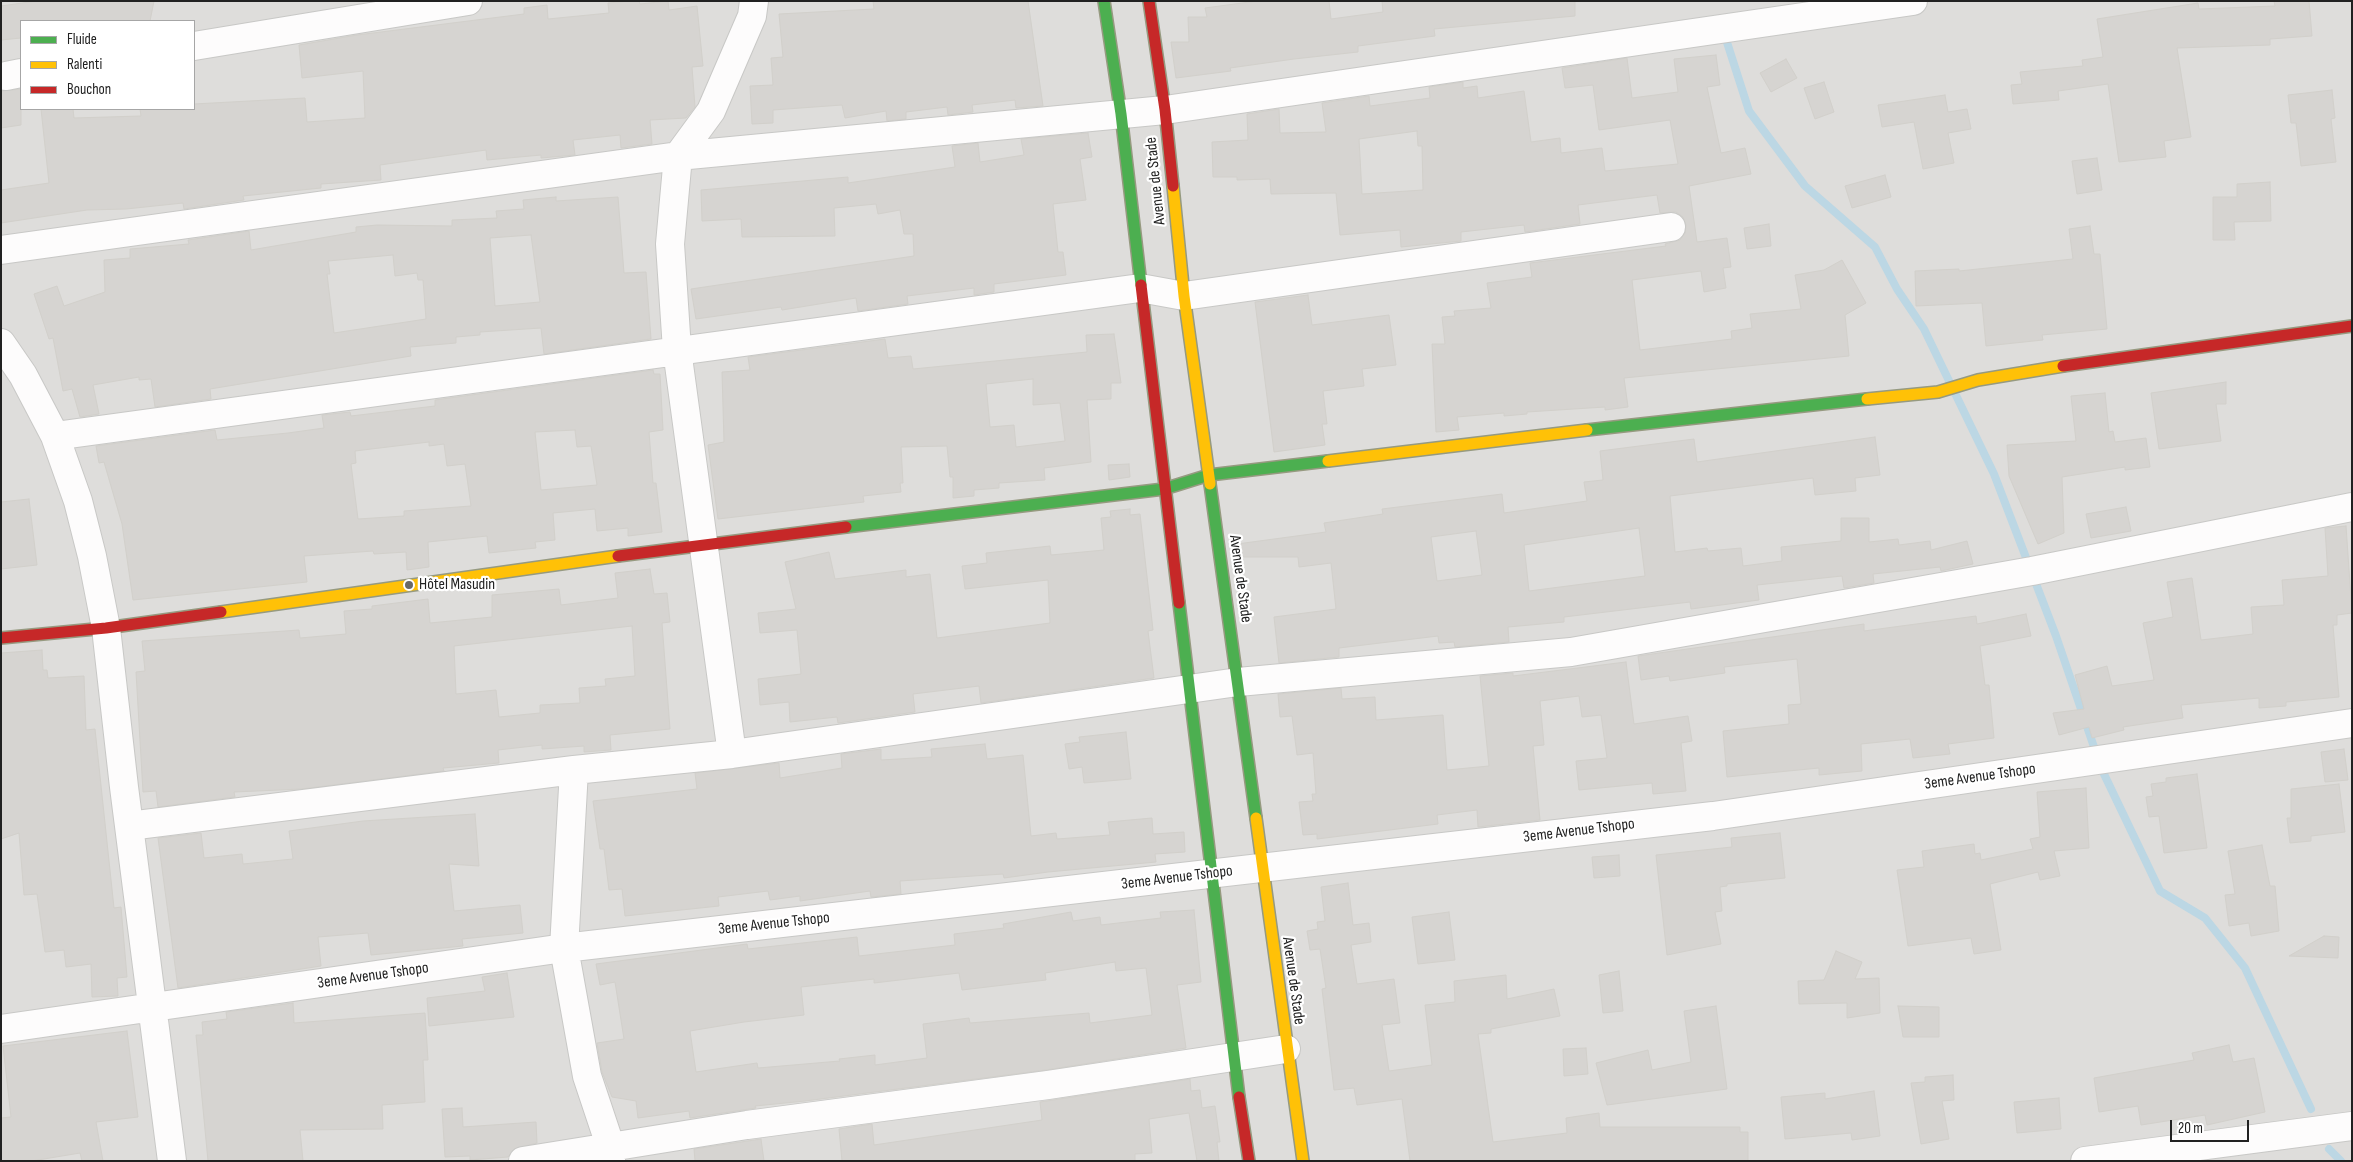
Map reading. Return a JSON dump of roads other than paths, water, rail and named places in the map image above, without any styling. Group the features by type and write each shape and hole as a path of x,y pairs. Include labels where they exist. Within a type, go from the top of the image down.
{"street":[{"path":"195,46 468,1"},
{"path":"732,754 676,350 670,244 678,156 711,111 752,16 754,1"},
{"path":"1104,1 1121,114 1164,489 1191,688 1234,1057 1249,1161"},
{"name":"Avenue de Stade","path":"1149,1 1165,110 1184,296 1302,1161"},
{"path":"1,250 678,156 1165,110 1913,1"},
{"path":"55,436 1140,288 1184,296 1672,227"},
{"path":"1,638 106,628 702,544 1164,489 1209,474 1797,405 1938,392 1978,380 2112,358 2352,326"},
{"path":"1,342 23,375 55,436 78,501 92,556 106,628 129,826 172,1161"},
{"path":"129,826 574,770 732,754 1238,682 1571,652 2032,571 2352,507"},
{"name":"3eme Avenue Tshopo","path":"1,1029 564,948 1713,816 2352,723"},
{"path":"574,770 564,948 587,1076 611,1154"},
{"path":"523,1161 611,1154 747,1126 1286,1050"},
{"path":"2085,1161 2352,1126"}],"waterway":[{"path":"1724,33 1749,111 1805,186 1875,247 1897,289 1924,329 1994,474 2056,636 2094,747"},
{"path":"2103,772 2160,891 2205,918 2245,968 2311,1109"},
{"path":"2329,1149 2341,1161"}],"place":[{"name":"Hôtel Masudin","path":"409,585"}]}
